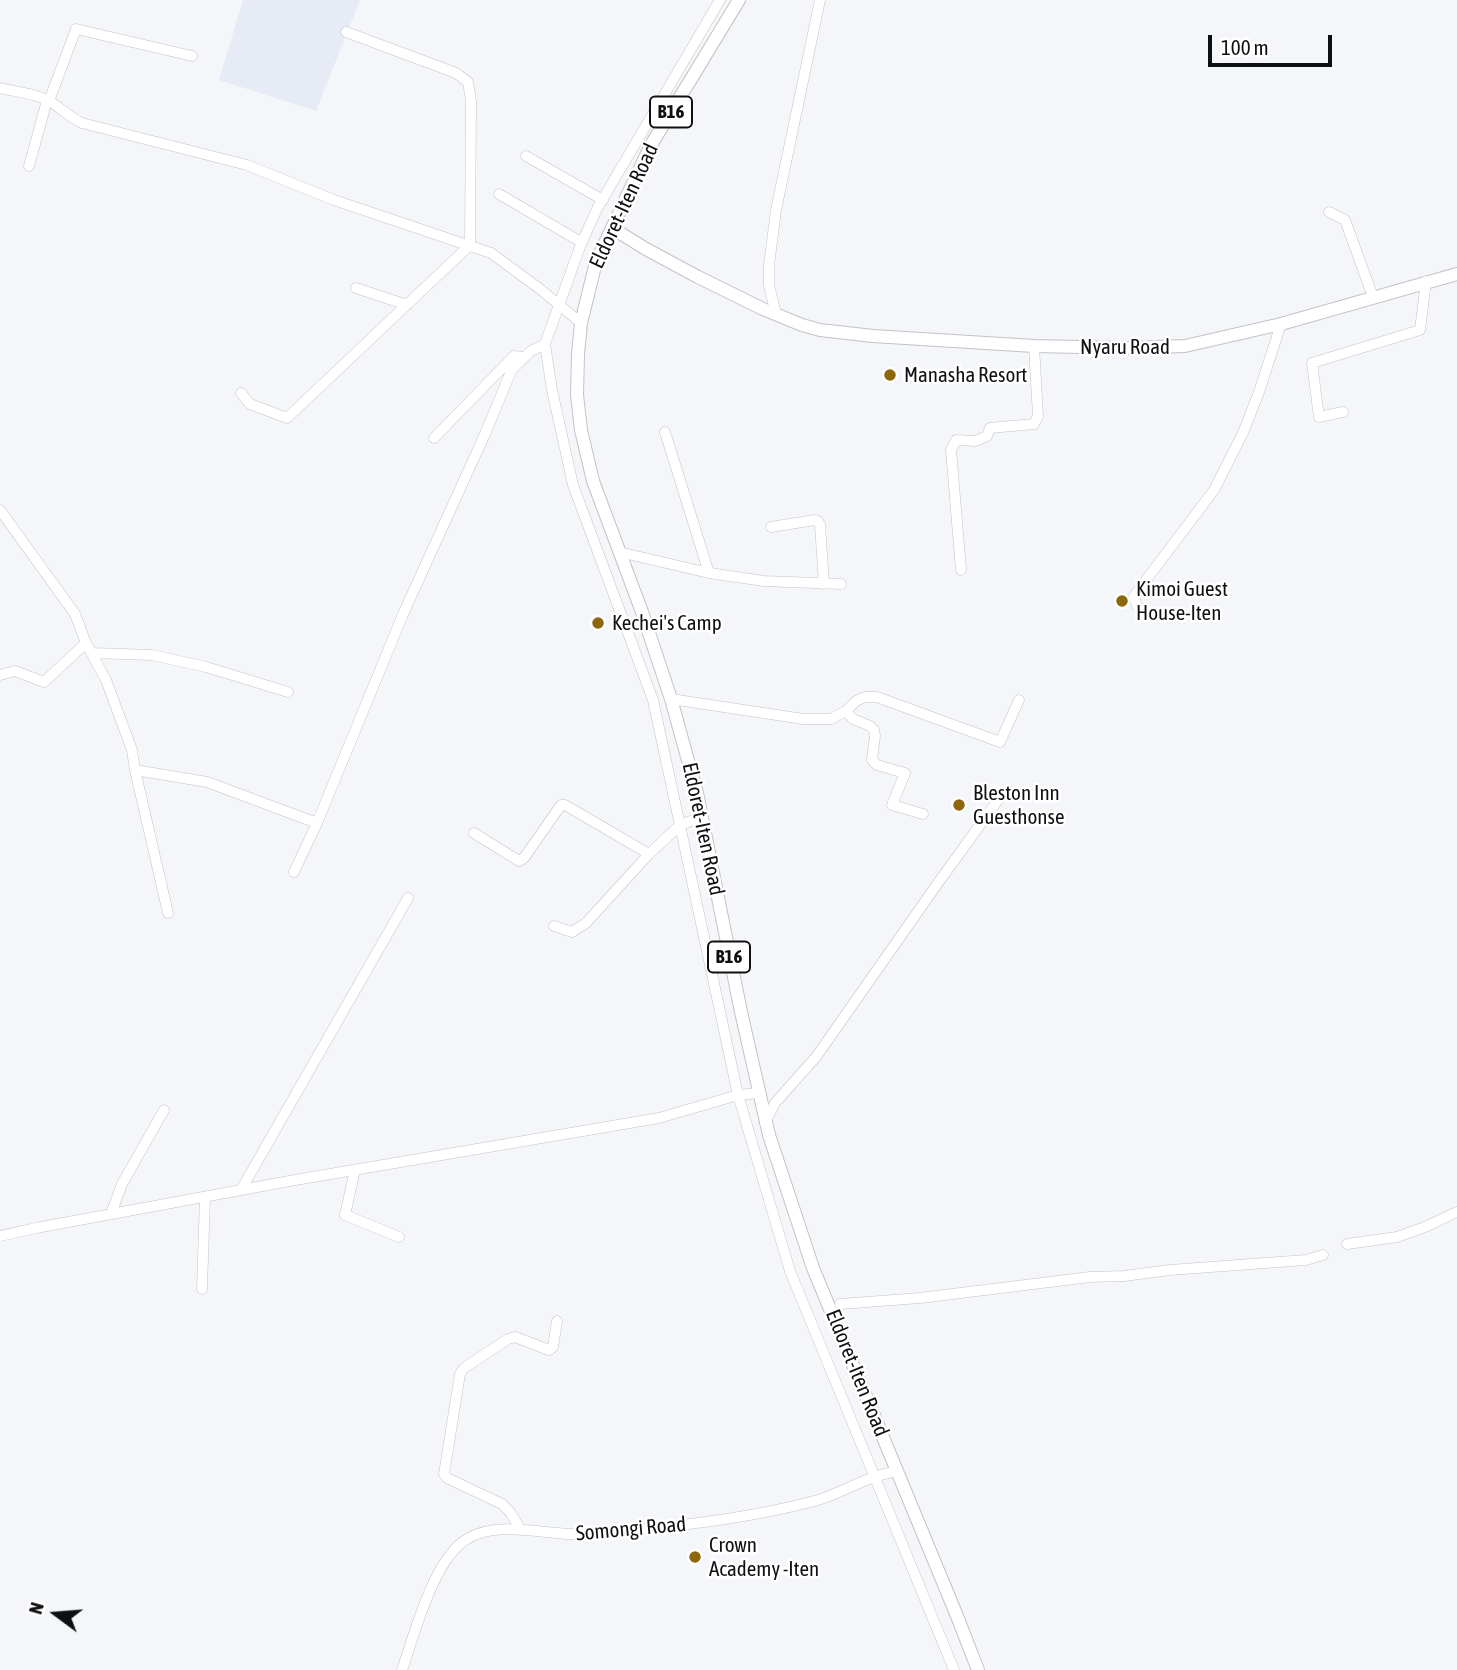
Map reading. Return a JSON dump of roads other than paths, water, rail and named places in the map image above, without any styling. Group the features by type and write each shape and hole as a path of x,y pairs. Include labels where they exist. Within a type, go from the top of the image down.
{"main road":[{"name":"Eldoret-Iten Road","path":"739,0 651,145 596,262 581,323 578,354 577,394 581,430 593,481 642,612 671,699 697,793 740,1013 765,1123 813,1268 978,1670"},
{"name":"Nyaru Road","path":"612,228 698,277 802,325 863,335 1034,346 1185,346 1281,324 1457,274"}],"street":[{"path":"720,0 603,200 582,243 545,344 573,485 653,700 738,1096 790,1271 954,1670"},
{"path":"781,316 769,285 769,265 776,210 820,0"},
{"path":"29,166 46,104 75,29 192,56"},
{"path":"241,394 250,404 287,418 470,245 471,102 468,82 456,73 346,32"},
{"path":"0,89 49,101 82,123 247,164 334,200 491,253 508,263 581,323"},
{"path":"526,156 603,200"},
{"path":"499,194 582,243"},
{"path":"1329,212 1345,220 1373,297"},
{"path":"1343,412 1320,417 1312,363 1420,330 1426,281"},
{"path":"356,288 407,305"},
{"path":"1137,606 1134,596 1214,490 1243,433 1281,324"},
{"path":"294,872 404,612 512,369 523,358 545,344"},
{"path":"961,570 951,450 956,440 976,441 987,436 990,428 1034,424 1038,416 1034,346"},
{"path":"435,438 514,356 523,358"},
{"path":"666,432 709,573"},
{"path":"0,510 75,614 86,643 111,691 132,750 168,913"},
{"path":"771,527 815,520 818,522 824,584"},
{"path":"619,552 709,573 764,581 841,584"},
{"path":"0,675 15,671 44,682 86,643"},
{"path":"92,653 152,655 206,667 288,692"},
{"path":"671,699 803,719 831,719 846,711 856,701 865,697 877,697 1000,743 1019,700"},
{"path":"846,711 853,719 874,730 872,760 877,765 905,773 892,805 923,814"},
{"path":"135,770 207,782 317,822"},
{"path":"765,1123 775,1103 816,1057 998,800"},
{"path":"474,833 519,861 524,858 561,805 565,805 649,854"},
{"path":"554,926 572,932 586,923 649,854 680,825 702,817"},
{"path":"241,1190 408,898"},
{"path":"0,1236 241,1190 659,1118 738,1096 759,1093"},
{"path":"111,1214 122,1184 164,1110"},
{"path":"355,1170 345,1215 399,1237"},
{"path":"201,1289 205,1197"},
{"path":"1347,1244 1397,1237 1457,1212"},
{"path":"840,1304 920,1298 1090,1277 1306,1260 1323,1255"},
{"path":"521,1531 502,1504 447,1478 444,1474 460,1374 464,1368 508,1339 514,1338 549,1350 553,1347 557,1321"},
{"name":"Somongi Road","path":"402,1670 438,1572 451,1553 467,1539 484,1531 582,1535 727,1519 766,1513 820,1499 875,1476 897,1471"}],"place":[{"name":"Manasha Resort","path":"890,375"},
{"name":"Kimoi Guest House-Iten","path":"1122,601"},
{"name":"Kechei's Camp","path":"598,623"},
{"name":"Bleston Inn Guesthonse","path":"959,805"},
{"name":"Crown Academy -Iten","path":"695,1557"}]}
